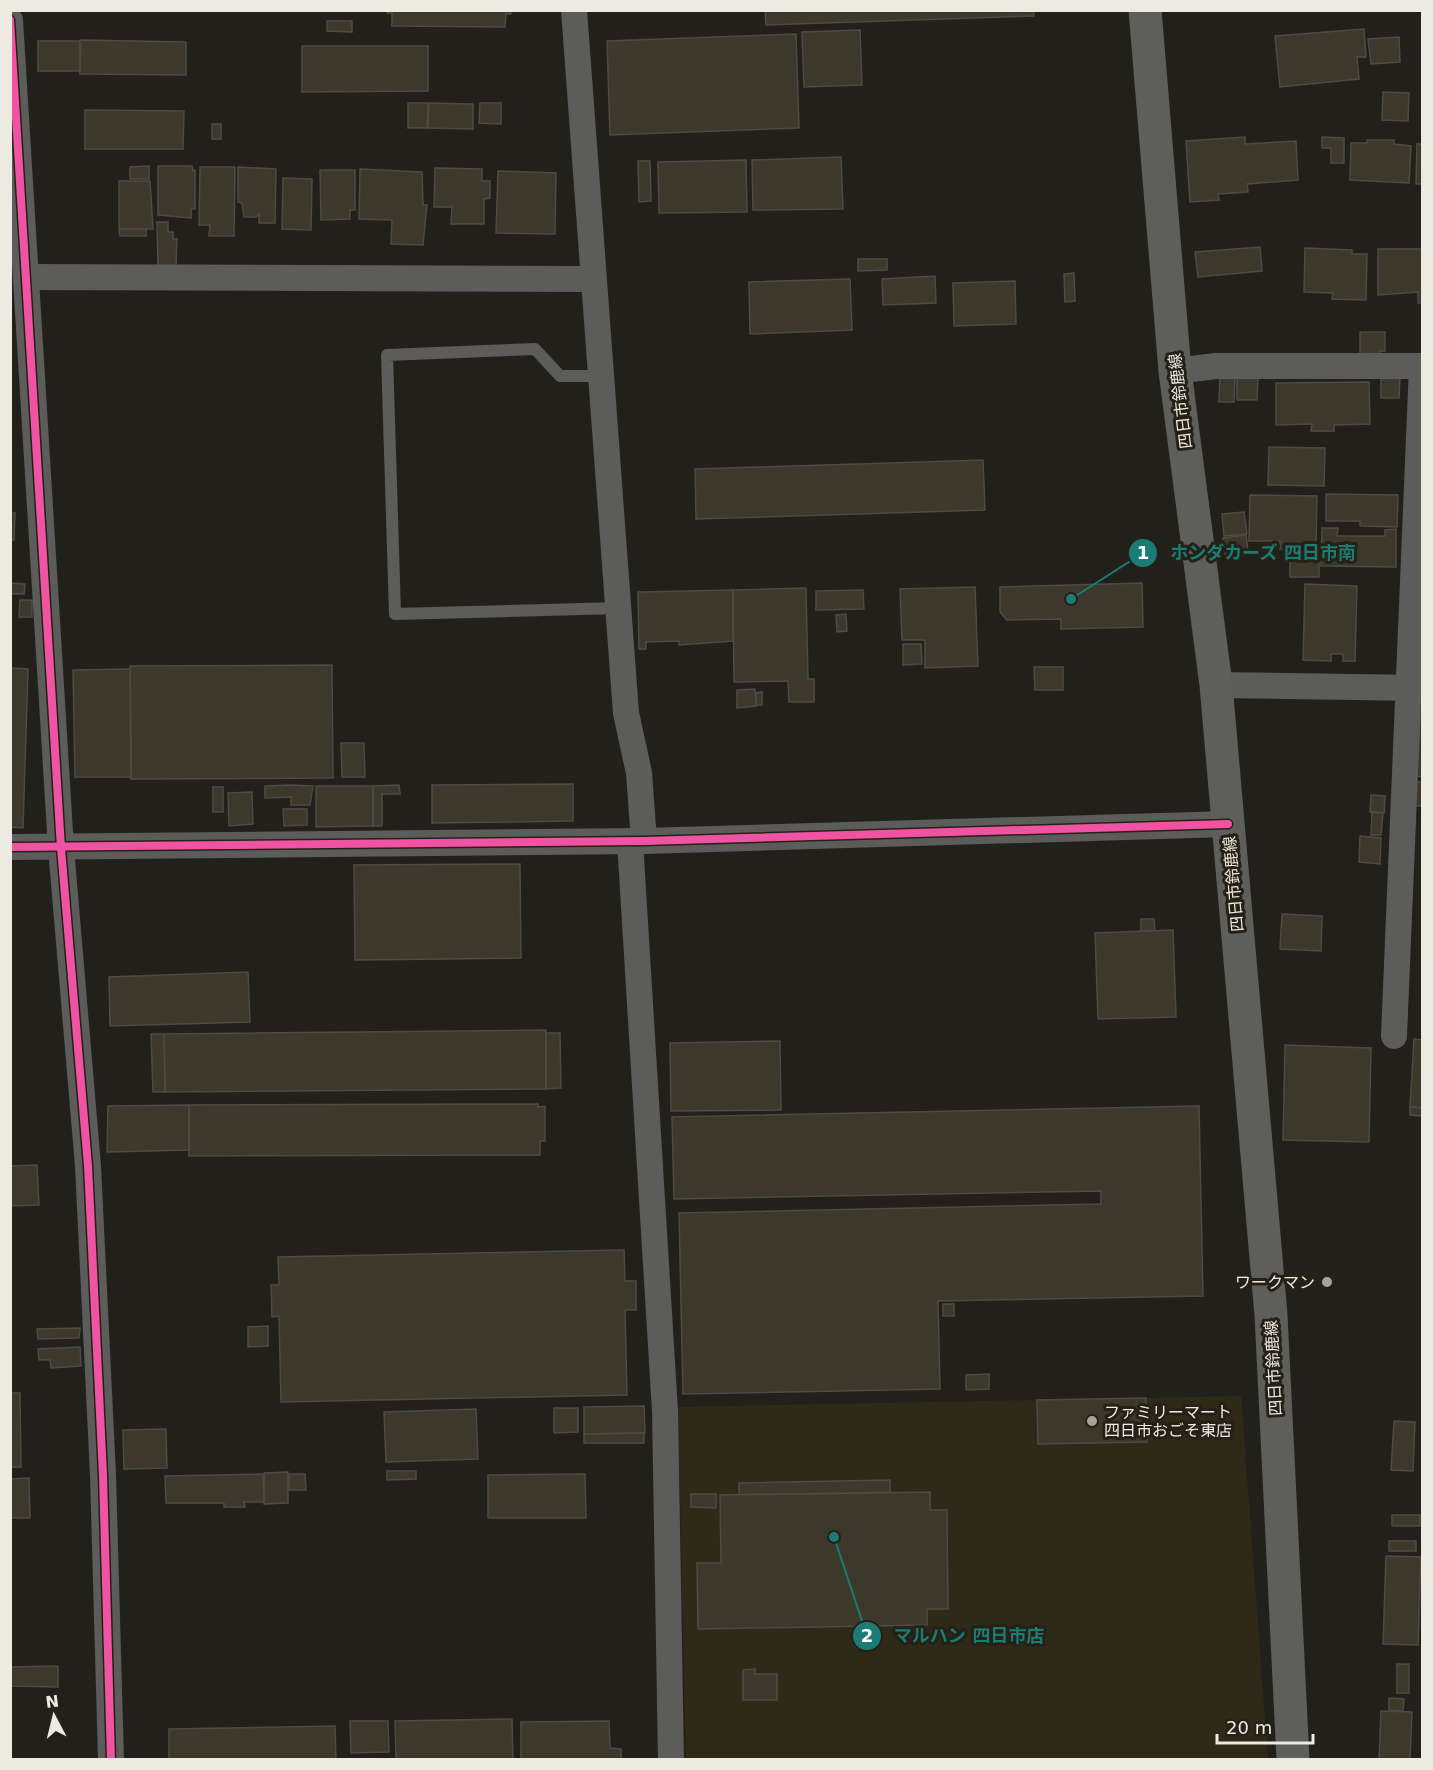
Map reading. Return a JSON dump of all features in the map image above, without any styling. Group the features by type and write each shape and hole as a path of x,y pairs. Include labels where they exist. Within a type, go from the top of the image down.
{"main road":[{"name":"四日市鈴鹿線","path":"1145,10 1175,371 1216,685 1271,1315 1293,1760"}],"street":[{"path":"574,10 626,713 639,773 637,841 665,1411 671,1760"},
{"path":"10,20 61,848 88,1166 103,1475 111,1760"},
{"path":"26,277 593,279"},
{"path":"1175,371 1216,366 1422,366 1416,688 1394,1036"},
{"path":"1216,685 1416,688"},
{"path":"10,847 637,841 1228,824"}],"lane":[{"path":"600,376 560,376 535,349 387,355 395,614 618,608"}],"shaded area":[{"path":"1241,1396 1268,1759 686,1759 678,1407"}],"building":[{"path":"387,10 511,10 511,14 506,14 505,27 392,26 392,13 387,13"},
{"path":"765,10 1033,10 1034,16 766,25"},
{"path":"327,21 352,21 352,32 327,31"},
{"path":"1364,29 1366,57 1357,57 1359,79 1280,87 1275,36"},
{"path":"860,30 862,85 804,87 802,32"},
{"path":"796,34 799,128 610,135 607,41"},
{"path":"1399,37 1400,62 1371,64 1368,39"},
{"path":"81,40 186,42 186,75 80,74"},
{"path":"38,41 80,41 80,71 38,71"},
{"path":"302,46 428,46 428,91 302,92"},
{"path":"1383,92 1409,93 1408,121 1382,120"},
{"path":"408,103 428,103 427,128 408,128"},
{"path":"429,103 473,104 473,129 428,128"},
{"path":"480,103 501,103 501,124 479,123"},
{"path":"85,110 184,111 183,149 85,149"},
{"path":"212,124 221,124 221,139 212,139"},
{"path":"1245,137 1245,144 1296,141 1298,180 1247,184 1248,192 1218,194 1219,200 1190,202 1186,141"},
{"path":"1322,137 1344,138 1344,163 1331,163 1331,148 1322,148"},
{"path":"1367,140 1394,140 1394,144 1411,146 1409,183 1350,180 1351,143 1367,143"},
{"path":"1417,144 1422,144 1422,184 1416,184"},
{"path":"841,157 843,209 753,210 752,160"},
{"path":"746,160 747,212 659,213 658,162"},
{"path":"638,161 650,161 651,201 639,202"},
{"path":"149,166 149,179 130,179 130,167"},
{"path":"158,166 192,166 193,171 195,170 195,209 191,209 191,218 158,215"},
{"path":"200,167 235,167 234,236 209,236 210,225 199,225"},
{"path":"238,167 276,169 275,223 259,223 259,214 256,217 244,217 242,203 238,202"},
{"path":"435,168 482,169 482,181 490,181 490,198 484,199 484,224 451,224 452,207 434,207"},
{"path":"360,169 422,172 423,205 427,205 423,245 391,244 392,220 359,219"},
{"path":"320,170 355,170 355,210 350,210 350,219 321,220"},
{"path":"498,171 556,173 555,234 496,233"},
{"path":"283,178 312,179 311,230 282,229"},
{"path":"119,181 150,181 153,229 119,229"},
{"path":"157,222 168,222 168,232 173,232 173,239 177,239 176,266 158,266"},
{"path":"119,229 146,229 146,236 120,236"},
{"path":"1260,247 1262,271 1198,277 1195,252"},
{"path":"1305,248 1352,250 1352,254 1367,254 1366,300 1332,299 1333,293 1304,292"},
{"path":"1378,249 1422,249 1422,303 1418,303 1418,292 1378,295"},
{"path":"858,259 887,259 887,270 858,271"},
{"path":"1074,273 1075,301 1065,302 1064,274"},
{"path":"935,276 936,303 883,305 882,279"},
{"path":"850,279 852,330 750,334 749,282"},
{"path":"1015,281 1016,324 954,326 953,283"},
{"path":"1360,332 1385,332 1385,351 1380,351 1380,358 1360,358"},
{"path":"1220,375 1235,375 1234,402 1219,402"},
{"path":"1237,376 1258,377 1257,400 1237,400"},
{"path":"1381,376 1400,377 1399,398 1381,398"},
{"path":"1369,382 1370,424 1334,425 1334,431 1311,431 1312,424 1276,425 1276,383"},
{"path":"1269,447 1325,448 1324,486 1268,485"},
{"path":"983,460 985,510 696,519 695,469"},
{"path":"1326,494 1398,495 1397,527 1360,526 1360,521 1326,521"},
{"path":"1250,495 1317,496 1316,543 1299,543 1299,549 1280,549 1280,541 1249,541"},
{"path":"1244,512 1247,534 1224,536 1222,514"},
{"path":"10,513 15,513 14,540 10,540"},
{"path":"1322,528 1338,528 1337,536 1385,536 1385,530 1396,529 1396,567 1321,566"},
{"path":"1246,535 1248,550 1225,554 1223,538"},
{"path":"1290,559 1319,560 1319,577 1290,577"},
{"path":"10,583 25,584 24,594 10,594"},
{"path":"1142,583 1143,627 1061,629 1061,619 1007,620 1000,612 1000,587"},
{"path":"1305,584 1357,586 1355,661 1343,661 1343,654 1331,654 1331,661 1303,660"},
{"path":"975,587 978,666 925,668 925,640 902,640 900,589"},
{"path":"806,588 808,679 814,679 814,702 789,702 788,681 734,682 733,590"},
{"path":"733,590 733,641 679,645 679,641 646,642 646,649 639,649 638,592"},
{"path":"863,590 864,609 816,610 816,591"},
{"path":"20,600 32,600 32,617 19,617"},
{"path":"846,614 847,631 837,632 836,615"},
{"path":"903,644 921,644 922,664 903,665"},
{"path":"332,665 333,778 131,779 130,666"},
{"path":"1034,667 1063,667 1063,690 1035,690"},
{"path":"10,668 28,669 23,828 10,827"},
{"path":"130,669 131,777 75,777 73,670"},
{"path":"755,689 756,706 737,708 737,690"},
{"path":"762,692 762,705 756,705 756,693"},
{"path":"1420,711 1422,711 1422,777 1417,776"},
{"path":"341,743 364,743 365,777 342,777"},
{"path":"1414,782 1422,782 1422,806 1413,806"},
{"path":"573,784 573,821 432,823 432,785"},
{"path":"399,785 400,794 382,794 382,826 373,826 373,786"},
{"path":"265,786 313,786 310,805 291,805 291,797 265,798"},
{"path":"316,786 373,786 373,826 316,827"},
{"path":"213,787 223,787 223,812 213,812"},
{"path":"252,792 253,824 229,826 228,793"},
{"path":"1371,795 1385,796 1384,813 1370,812"},
{"path":"283,809 307,809 307,825 284,826"},
{"path":"1372,812 1383,813 1381,835 1371,835"},
{"path":"1360,836 1381,838 1380,864 1359,862"},
{"path":"520,864 521,958 355,960 354,865"},
{"path":"1282,914 1322,916 1321,951 1280,949"},
{"path":"1141,919 1154,919 1155,931 1141,931"},
{"path":"1173,930 1176,1017 1098,1019 1095,933"},
{"path":"248,972 250,1022 110,1026 109,977"},
{"path":"546,1030 546,1089 165,1092 164,1034"},
{"path":"546,1033 560,1033 561,1088 546,1089"},
{"path":"151,1034 164,1034 165,1092 153,1092"},
{"path":"1414,1039 1422,1040 1422,1108 1410,1107"},
{"path":"780,1041 781,1110 671,1111 670,1043"},
{"path":"1285,1045 1371,1048 1369,1142 1283,1140"},
{"path":"538,1104 538,1107 545,1106 545,1141 540,1141 540,1155 189,1156 189,1105"},
{"path":"189,1105 189,1150 107,1152 108,1106"},
{"path":"1199,1106 1203,1296 938,1301 940,1389 683,1394 679,1213 1101,1204 1101,1191 674,1199 672,1117"},
{"path":"1410,1107 1422,1108 1422,1116 1410,1115"},
{"path":"37,1165 39,1205 10,1206 10,1166"},
{"path":"624,1250 625,1281 636,1281 636,1310 625,1310 627,1395 281,1402 279,1316 272,1317 271,1285 279,1285 278,1257"},
{"path":"943,1304 954,1304 954,1316 943,1316"},
{"path":"268,1326 268,1346 248,1347 248,1327"},
{"path":"80,1328 79,1338 38,1339 37,1329"},
{"path":"80,1347 81,1366 51,1368 50,1360 39,1360 38,1349"},
{"path":"989,1374 989,1389 966,1390 966,1375"},
{"path":"10,1393 20,1393 21,1467 10,1467"},
{"name":"ファミリーマート 四日市おごそ東店","path":"1146,1398 1147,1442 1038,1444 1037,1400"},
{"path":"644,1406 645,1433 584,1434 584,1407"},
{"path":"554,1408 578,1408 578,1432 554,1433"},
{"path":"476,1409 478,1459 386,1462 384,1412"},
{"path":"1394,1421 1415,1422 1413,1471 1391,1470"},
{"path":"166,1429 167,1468 124,1469 123,1430"},
{"path":"644,1433 644,1443 584,1443 584,1434"},
{"path":"387,1471 416,1471 416,1479 387,1480"},
{"path":"288,1472 288,1503 264,1504 264,1473"},
{"path":"263,1474 264,1502 244,1502 245,1507 224,1507 224,1503 166,1503 165,1476"},
{"path":"289,1474 305,1474 306,1490 289,1490"},
{"path":"585,1474 586,1518 488,1518 488,1475"},
{"path":"29,1478 30,1518 10,1518 10,1479"},
{"path":"890,1480 890,1493 739,1495 739,1483"},
{"path":"930,1492 930,1510 947,1510 948,1609 927,1609 927,1625 698,1629 697,1563 721,1563 720,1495"},
{"path":"691,1494 716,1494 716,1508 691,1507"},
{"path":"1392,1515 1420,1515 1420,1526 1392,1526"},
{"path":"1389,1541 1416,1541 1416,1551 1389,1551"},
{"path":"1386,1556 1421,1557 1418,1645 1383,1644"},
{"path":"1397,1664 1409,1664 1409,1693 1397,1693"},
{"path":"58,1666 58,1687 10,1686 10,1667"},
{"path":"755,1669 755,1674 777,1674 777,1700 743,1700 743,1670"},
{"path":"1389,1698 1404,1699 1403,1711 1389,1710"},
{"path":"1381,1711 1412,1712 1410,1760 1379,1760"},
{"path":"512,1719 513,1760 396,1760 395,1721"},
{"path":"350,1721 388,1721 389,1752 351,1753"},
{"path":"609,1721 610,1748 621,1749 621,1760 521,1760 521,1722"},
{"path":"335,1726 336,1760 169,1760 169,1729"}],"cycle path":[{"path":"10,20 61,848 88,1166 103,1475 111,1760"},
{"path":"10,847 644,841 1228,824"}],"place":[{"name":"ホンダカーズ 四日市南","path":"1071,599"},
{"name":"ワークマン","path":"1327,1282"},
{"name":"ファミリーマート 四日市おごそ東店","path":"1092,1421"},
{"name":"マルハン 四日市店","path":"834,1537"}]}
